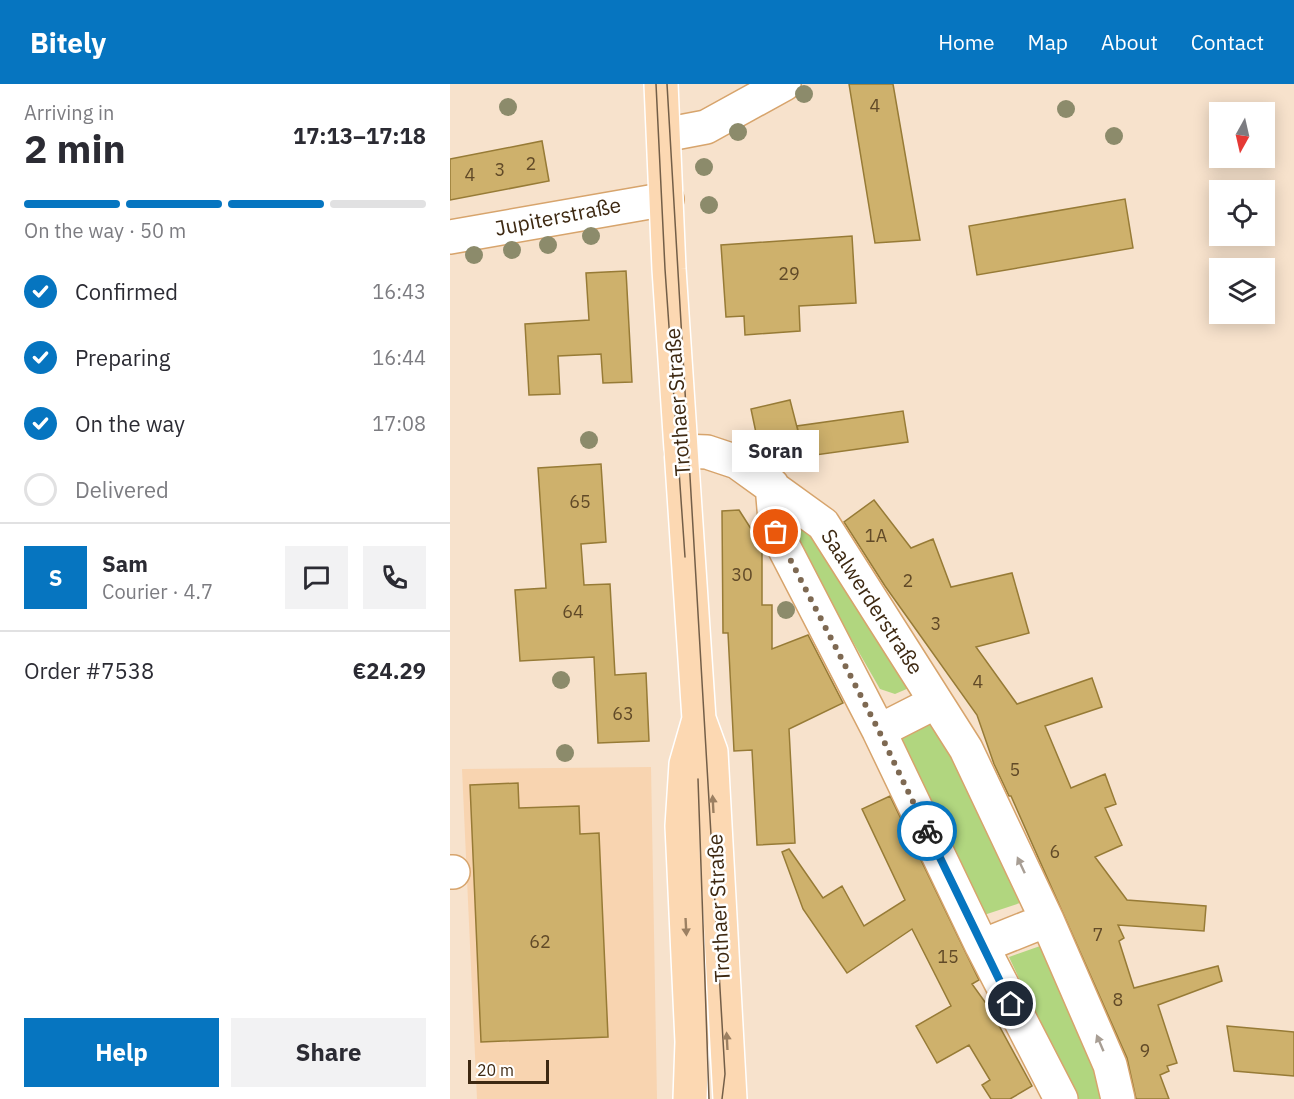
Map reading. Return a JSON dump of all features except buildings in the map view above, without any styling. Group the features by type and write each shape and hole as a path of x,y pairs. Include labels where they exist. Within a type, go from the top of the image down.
{"main road":[{"name":"Trothaer Straße","path":"661,84 681,451 699,719 711,752 730,1099"},
{"name":"Trothaer Straße","path":"690,1098 692,1042 682,826 686,764 699,719"}],"street":[{"path":"664,135 706,128 784,84"},
{"name":"Jupiterstraße","path":"450,237 667,199"},
{"name":"Saalwerderstraße","path":"681,451 706,452 737,462 772,485 823,524 966,749 1047,920 1110,1065 1118,1099"},
{"path":"772,485 776,532 879,731 982,946 1061,1099"},
{"path":"879,731 936,702"},
{"path":"982,946 1047,920"}],"shaded area":[{"path":"651,767 657,1099 477,1099 462,769"}],"green space":[{"path":"785,510 810,525 909,688 895,694 880,689 791,534"},
{"path":"931,716 961,762 1023,902 984,915 899,735"},
{"path":"1043,945 1105,1091 1104,1099 1075,1099 1009,957"}],"tram line":[{"path":"656,84 665,269 685,557"},
{"path":"667,84 725,1074 722,1099"},
{"path":"698,779 709,1099"}],"way so far":[{"path":"776,532 879,731 927,831"}],"place":[{"name":"Soran","path":"776,532"}],"route":[{"path":"927,831 1011,1004"}]}
